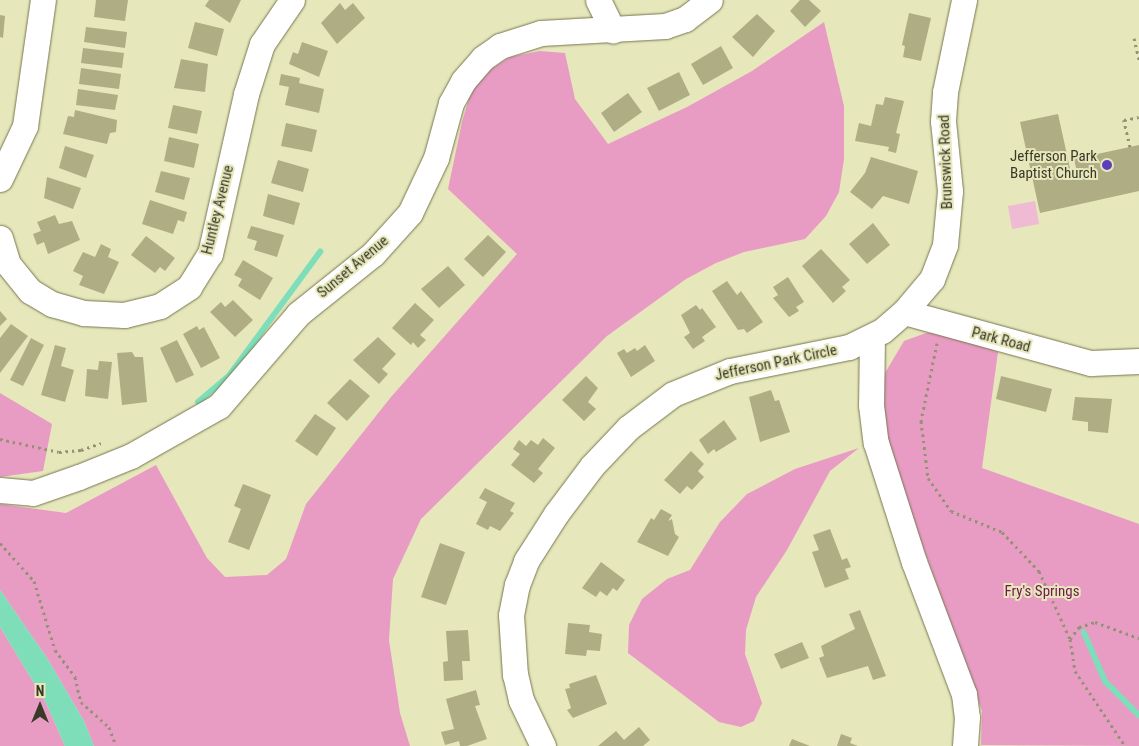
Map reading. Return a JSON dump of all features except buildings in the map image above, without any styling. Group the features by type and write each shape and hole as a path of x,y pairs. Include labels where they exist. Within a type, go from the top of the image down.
{"street":[{"path":"0,179 25,126 43,0"},
{"name":"Huntley Avenue","path":"0,238 8,264 30,290 52,304 84,313 124,315 160,306 189,286 210,254 246,94 262,44 292,0"},
{"path":"598,0 613,31"},
{"name":"Sunset Avenue","path":"0,490 34,493 131,456 219,406 298,314 373,254 410,213 436,158 451,103 463,80 483,58 500,46 524,36 665,26 685,18 710,0"},
{"name":"Brunswick Road","path":"904,312 932,279 945,245 950,191 943,121 945,92 964,0"},
{"path":"904,312 872,336 871,405 876,443 914,562 964,694 967,717 965,746"},
{"name":"Park Road","path":"904,312 1091,363 1139,361"},
{"name":"Jefferson Park Circle","path":"543,746 530,721 515,675 511,615 517,585 526,561 556,514 592,466 647,411 701,380 730,371 824,354 872,336"}],"path":[{"path":"1134,38 1139,60"},
{"path":"1130,147 1124,120 1139,117"},
{"path":"941,323 921,421 928,478 951,511 1002,532 1039,571 1070,639 1075,671 1125,746"},
{"path":"0,439 59,452 81,450 106,441"},
{"path":"0,543 34,581 55,650 75,677 81,702 109,727 116,746"},
{"path":"1070,639 1080,627 1095,622 1139,638"}],"shaded area":[{"path":"1035,201 1039,224 1012,229 1008,206"},
{"path":"0,590 47,658 84,721 94,746 65,746 46,703 0,627"}],"green space":[{"path":"824,22 844,106 844,159 839,192 826,216 805,239 744,252 716,263 686,279 607,336 421,519 393,579 389,640 400,713 410,746 94,746 84,721 47,658 0,590 0,504 66,513 156,465 207,558 225,577 267,575 286,559 306,504 391,397 517,254 448,189 462,122 470,95 485,73 510,57 540,51 565,53 575,99 608,144 687,107 752,71"},
{"name":"Fry's Springs","path":"948,332 998,352 982,468 1139,524 1139,746 981,745 982,711 885,441 881,392 885,373 904,341 926,333"},
{"path":"0,393 52,424 43,471 0,477"},
{"path":"859,448 830,471 787,550 756,597 746,630 745,654 762,703 754,721 741,727 719,722 628,653 629,625 642,599 667,579 690,570 720,522 747,494 795,469"},
{"path":"0,627 46,703 65,746 0,746"}],"waterway":[{"path":"198,402 229,376 320,252"},
{"path":"1084,632 1106,682 1139,715"}],"place":[{"name":"Jefferson Park Baptist Church","path":"1107,165"}]}
